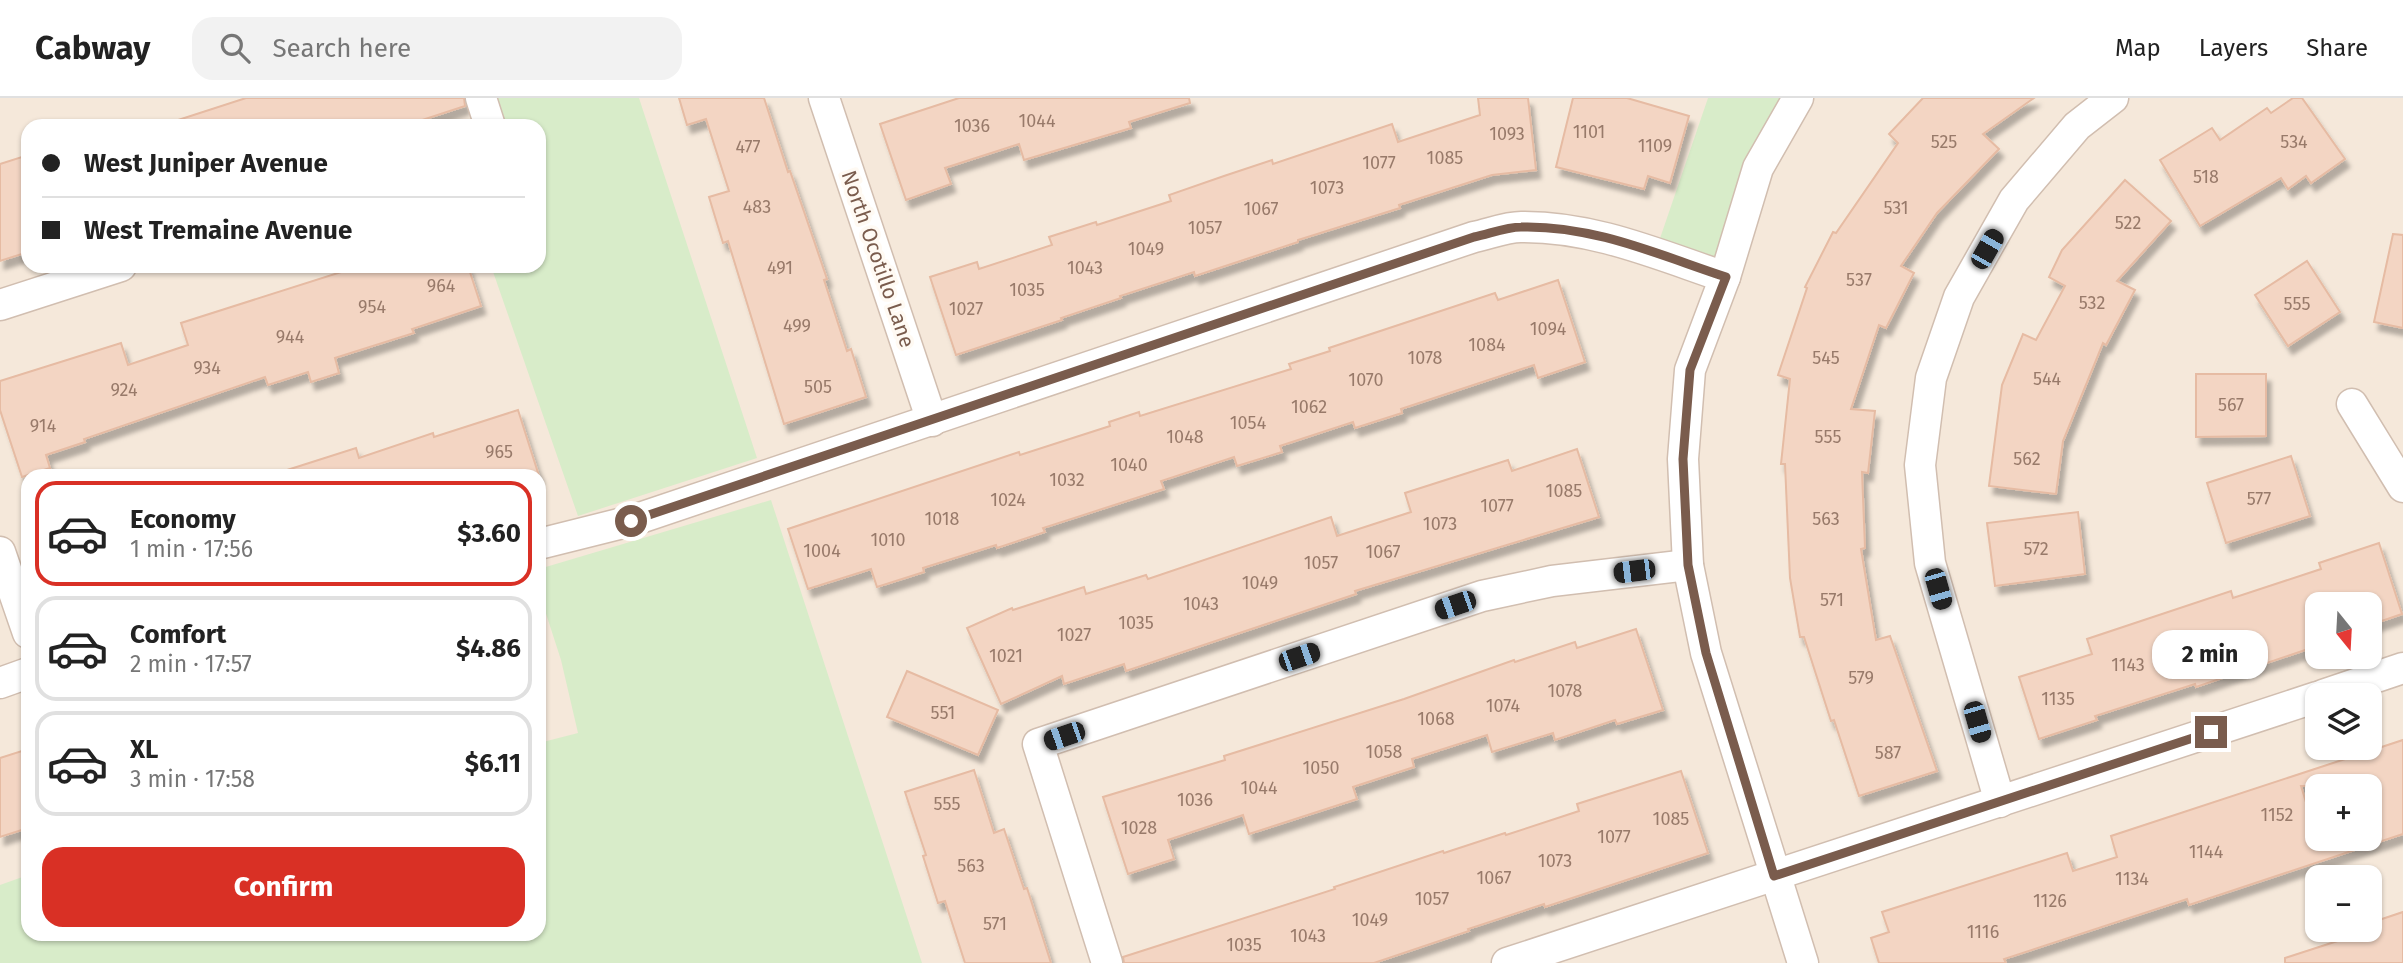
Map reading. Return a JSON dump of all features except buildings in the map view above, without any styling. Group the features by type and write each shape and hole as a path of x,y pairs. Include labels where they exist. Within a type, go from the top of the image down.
{"street":[{"path":"481,98 488,119"},
{"name":"North Ocotillo Lane","path":"824,98 932,421"},
{"path":"1798,98 1758,168 1726,277 1690,370 1683,459 1688,565 1706,653 1803,963"},
{"path":"2000,802 1930,562 1920,465 1931,378 1959,298 2014,200 2077,126 2113,98"},
{"path":"546,542 631,521 1474,237 1519,227 1611,237 1726,277"},
{"path":"0,304 99,273"},
{"path":"2352,404 2403,487"},
{"path":"0,552 21,613"},
{"path":"1107,963 1038,744 1482,596 1552,581 1688,565"},
{"path":"2359,683 2403,668"},
{"path":"0,683 21,676"},
{"path":"1507,963 1558,955 1774,876 2305,701"}],"shaded area":[{"path":"0,98 2403,98 2403,963 0,963"}],"green space":[{"path":"480,98 639,98 757,458 578,516 493,273 546,273 546,119 488,119"},
{"path":"1708,98 1803,98 1725,277 1655,253"},
{"path":"771,500 922,963 0,963 0,885 21,878 21,941 546,941 546,741 578,733 561,660 546,614 546,567"}],"route":[{"path":"631,521 1474,237 1519,227 1554,229 1611,237 1726,277 1690,370 1683,459 1688,565 1706,653 1774,876 2211,732"}]}
